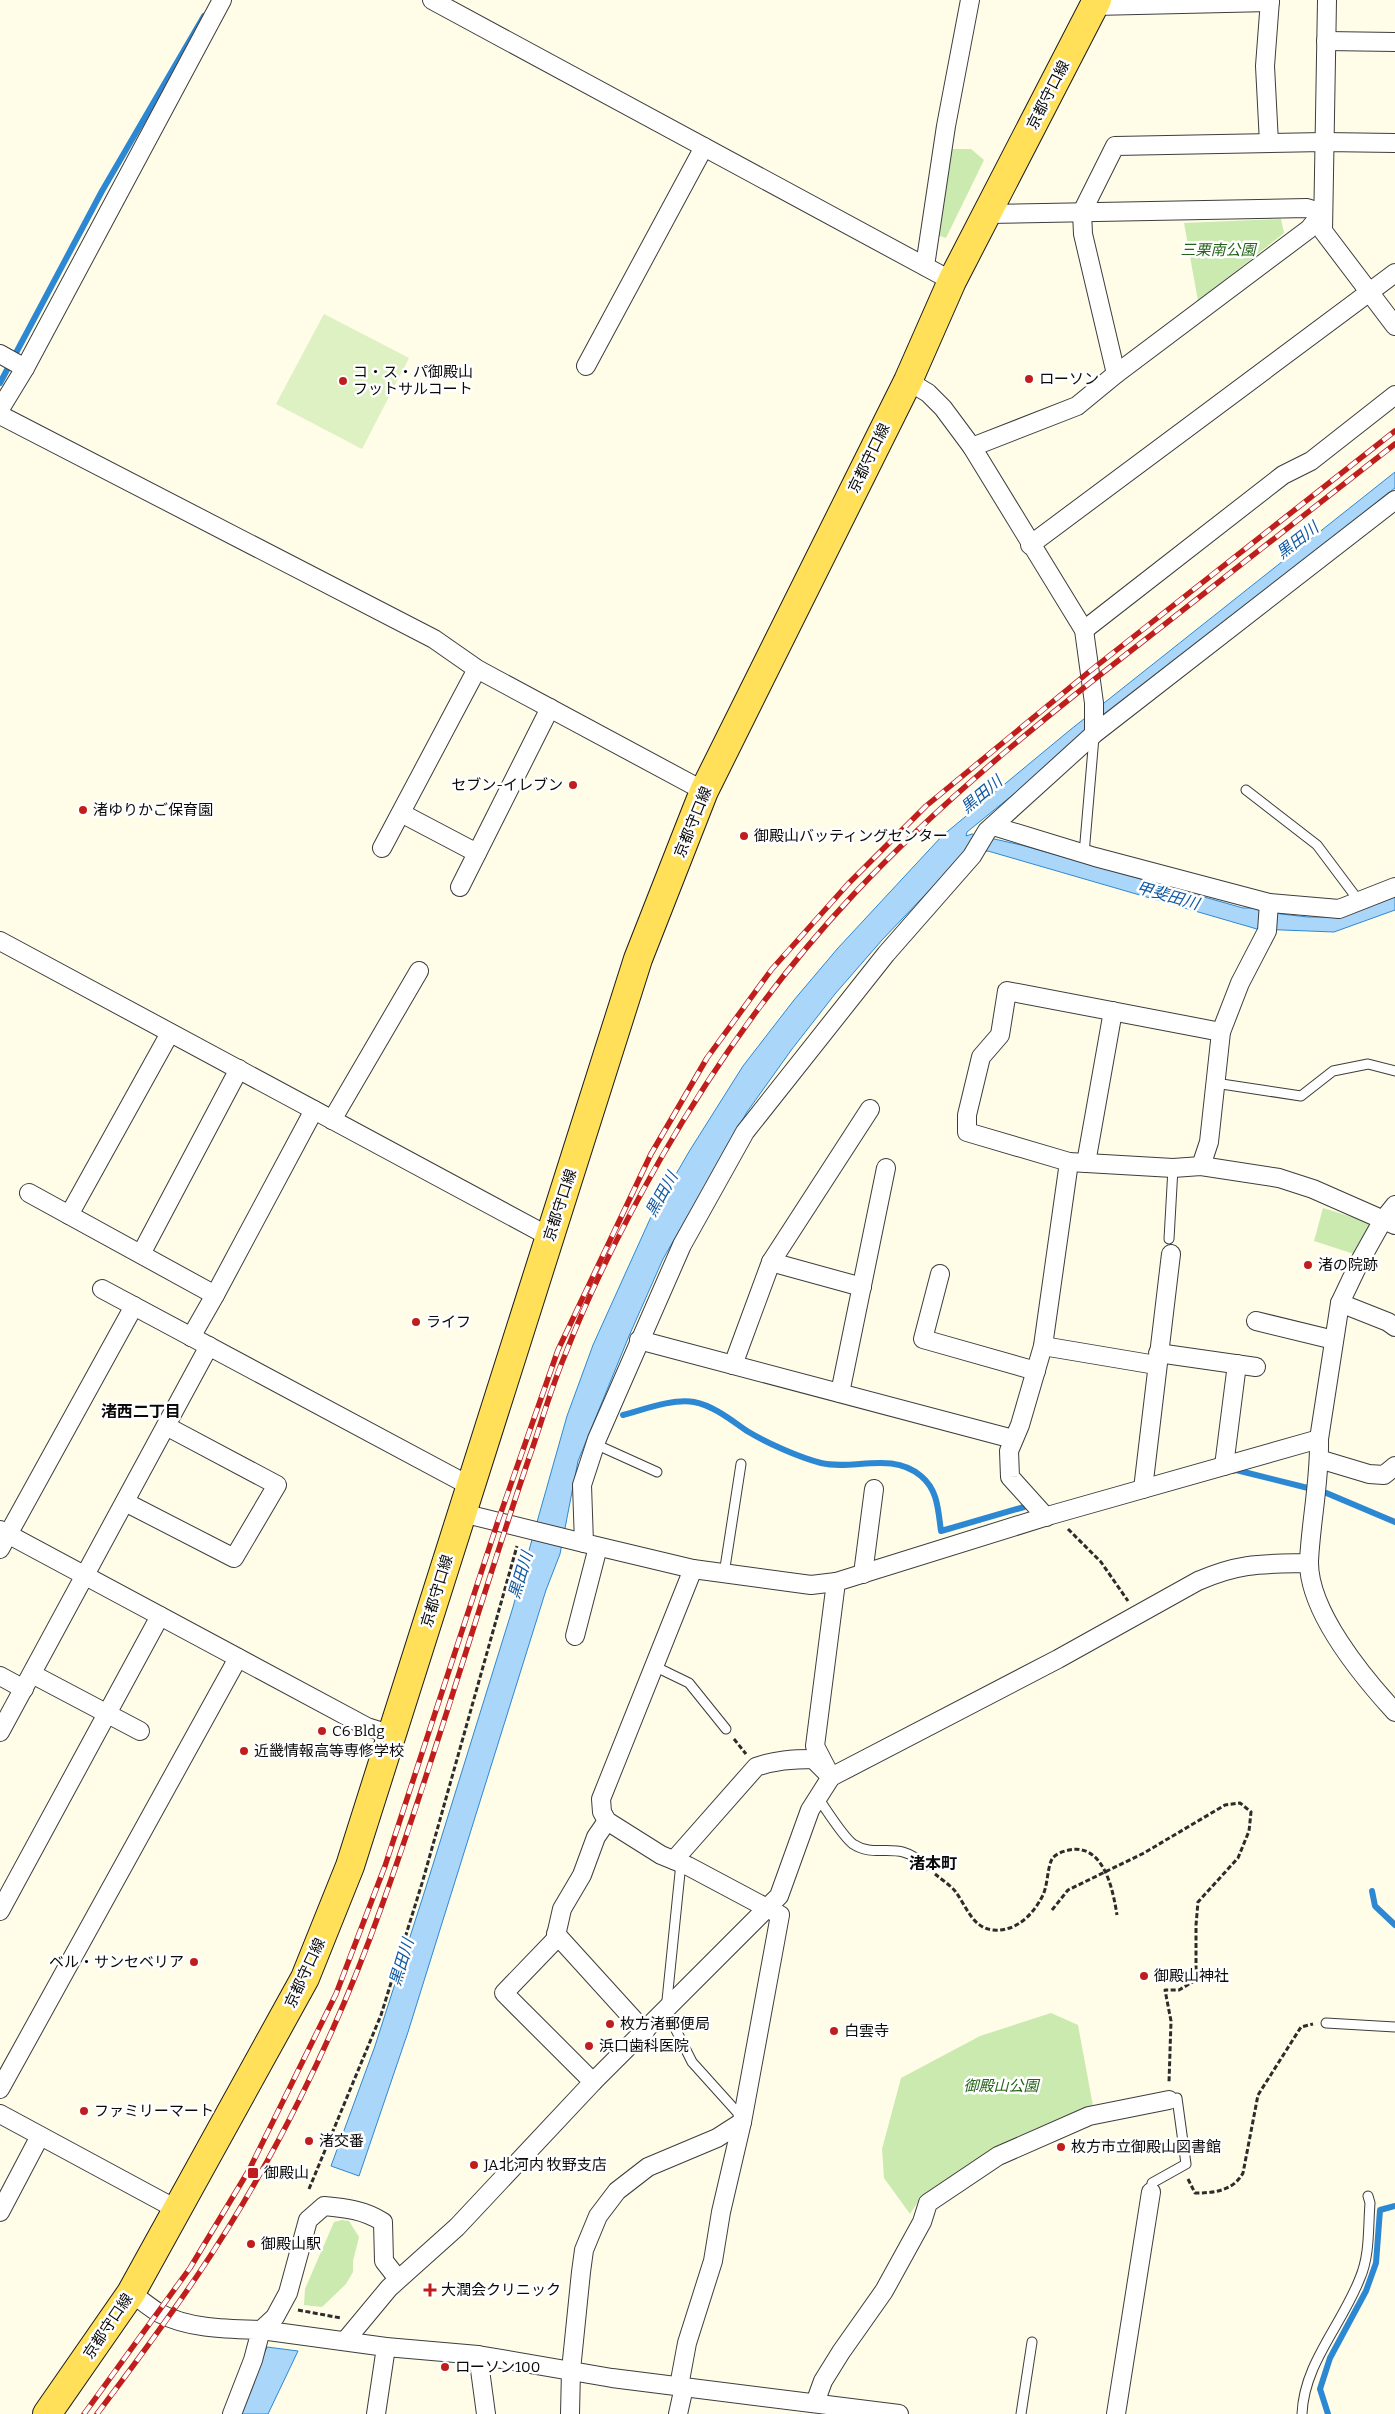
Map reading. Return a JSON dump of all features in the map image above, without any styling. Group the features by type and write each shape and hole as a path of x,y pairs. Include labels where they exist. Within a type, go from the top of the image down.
{"main road":[{"name":"京都守口線","path":"48,2414 131,2293 305,1978 350,1866 393,1735 470,1486 638,959 704,791 908,381 952,281 1095,3"}],"street":[{"path":"0,409 26,368 222,0"},
{"path":"432,0 952,281"},
{"path":"925,266 946,126 970,0"},
{"path":"1327,0 1323,231 1395,326"},
{"path":"1095,3 1270,1 1265,66 1270,143"},
{"path":"1326,41 1395,42"},
{"path":"1116,374 1083,234 1082,212 1115,146 1324,142 1395,143"},
{"path":"586,366 704,147"},
{"path":"987,214 1307,208 1322,213"},
{"path":"972,447 1077,406 1116,374 1309,229 1322,213"},
{"path":"1030,545 1395,273"},
{"path":"0,354 26,368"},
{"path":"908,381 928,393 943,408 972,447 1030,545 1084,630 1094,703 1095,730"},
{"path":"1084,630 1282,475 1311,461 1395,395"},
{"path":"0,414 434,639 477,669 704,791"},
{"path":"575,1636 591,1545 582,1485 595,1444 682,1245 745,1132 886,954 972,856 990,828 1095,730 1395,500"},
{"path":"382,848 477,669"},
{"path":"460,887 550,708"},
{"path":"401,813 477,853"},
{"path":"990,828 1269,906 1339,909 1393,892"},
{"path":"1200,1166 1209,1142 1221,1032 1240,983 1267,931 1269,906"},
{"path":"0,941 550,1237"},
{"path":"332,1120 419,971"},
{"path":"1221,1032 1007,991 1000,1035 981,1057 967,1115 967,1132 1078,1163 1172,1168 1200,1166 1279,1178 1313,1189 1389,1223"},
{"path":"1048,1516 1010,1477 1009,1451 1020,1425 1043,1346 1078,1163 1113,1011"},
{"path":"69,1215 170,1032"},
{"path":"141,1254 238,1070"},
{"path":"733,1365 771,1262 870,1109"},
{"path":"191,1337 314,1110"},
{"path":"840,1393 886,1168"},
{"path":"29,1194 215,1295"},
{"path":"1395,1205 1389,1223 1360,1261 1340,1303 1319,1439 1319,1459 1309,1563 1316,1598 1333,1630 1375,1690 1395,1712"},
{"path":"1143,1489 1170,1251"},
{"path":"771,1262 862,1287"},
{"path":"940,1274 923,1339 1036,1370"},
{"path":"102,1289 470,1486"},
{"path":"1340,1303 1388,1322 1395,1327"},
{"path":"134,1306 3,1538 85,1576 367,1727 393,1735"},
{"path":"1256,1322 1334,1340"},
{"path":"640,1340 1013,1439"},
{"path":"0,1732 209,1346"},
{"path":"1043,1346 1157,1359 1256,1367"},
{"path":"1224,1466 1237,1364"},
{"path":"126,1502 234,1558 277,1485 166,1426"},
{"path":"462,1513 693,1570 811,1585 836,1582 1048,1516 1319,1439"},
{"path":"1319,1459 1369,1474 1384,1475 1395,1466"},
{"path":"863,1574 874,1489"},
{"path":"346,2341 398,2279 457,2227 594,2082 778,1896 810,1810 831,1777 1222,1570 1247,1564 1309,1563"},
{"path":"678,2414 687,2343 713,2261 721,2212 742,2122 780,1915 677,1861 661,1855 607,1822 602,1812 601,1799 656,1667 693,1570"},
{"path":"831,1777 815,1746 836,1582"},
{"path":"0,1911 160,1616"},
{"path":"0,2090 238,1658"},
{"path":"0,1676 28,1681 107,1713 140,1731"},
{"path":"677,1861 756,1767 770,1762 789,1759 813,1759 831,1777"},
{"path":"594,2082 504,1993 555,1940 562,1909 582,1875 596,1837 607,1822"},
{"path":"556,1934 645,2032"},
{"path":"814,2403 823,2381 836,2359 888,2282 922,2222 928,2203 998,2156 1089,2116 1169,2100"},
{"path":"0,2114 176,2209"},
{"path":"570,2414 571,2370 584,2250 591,2230 608,2200 648,2167 717,2138 742,2122"},
{"path":"0,2212 40,2136"},
{"path":"1116,2414 1151,2192"},
{"path":"232,2414 253,2360 261,2330 274,2318 288,2293 308,2220 324,2206 353,2208 373,2215 383,2222 384,2261 398,2279"},
{"path":"131,2293 159,2312 182,2322 261,2330 386,2347 478,2355 681,2387 899,2414"},
{"path":"376,2414 386,2347"},
{"path":"478,2355 486,2414"}],"lane":[{"path":"1084,854 1095,730"},
{"path":"1246,790 1317,845 1359,902"},
{"path":"1216,1083 1301,1096 1333,1071 1368,1064 1395,1071"},
{"path":"1170,1251 1172,1168"},
{"path":"595,1444 658,1472"},
{"path":"724,1574 741,1464"},
{"path":"656,1667 689,1683 726,1729"},
{"path":"818,1798 852,1843 865,1850 905,1851 918,1858 925,1866"},
{"path":"677,1861 666,2010 692,2062 737,2112 742,2122"},
{"path":"1326,2023 1395,2027"},
{"path":"1151,2192 1152,2183 1186,2164 1177,2098 1169,2100"},
{"path":"1302,2414 1303,2395 1321,2350 1360,2278 1367,2252 1370,2203 1368,2196"},
{"path":"1022,2414 1032,2342"}],"path":[{"path":"1048,1516 1079,1538 1101,1562 1126,1598 1135,1615"},
{"path":"309,2189 382,2015 528,1529"},
{"path":"726,1729 756,1767"},
{"path":"1052,1910 1068,1890 1144,1853 1225,1805 1240,1803 1251,1812 1249,1831 1238,1858 1198,1902 1196,1980 1180,1990 1165,1990 1171,2021 1169,2100"},
{"path":"925,1866 955,1890 970,1918 991,1930 1006,1929 1022,1923 1043,1895 1052,1858 1060,1853 1080,1850 1090,1855 1106,1870 1117,1915"},
{"path":"1195,2194 1209,2193 1228,2188 1239,2180 1243,2173 1258,2095 1301,2027 1326,2023"},
{"path":"281,2306 361,2322"}],"green space":[{"path":"946,149 971,149 984,160 946,238 937,235"},
{"name":"三栗南公園","path":"1281,219 1284,233 1198,301 1184,223"},
{"name":"コ・ス・パ御殿山 フットサルコート","path":"324,314 409,358 362,449 276,404"},
{"path":"1323,1208 1375,1224 1354,1254 1314,1241"},
{"name":"御殿山公園","path":"1051,2013 1078,2025 1093,2106 1041,2127 987,2153 921,2197 910,2214 884,2178 882,2149 901,2078 980,2036"},
{"path":"349,2221 359,2237 353,2261 353,2272 346,2284 322,2307 304,2305 305,2289 334,2222"}],"water":[{"name":"甲斐田川","path":"1395,472 1395,488 1217,629 967,832 966,836 972,834 1021,845 1243,908 1308,917 1327,917 1395,893 1395,910 1334,932 1257,929 988,851 963,855 882,940 835,994 792,1049 747,1112 663,1259 629,1336 578,1461 560,1554 546,1590 408,2032 359,2176 331,2166 375,2046 426,1887 513,1607 567,1416 593,1345 650,1219 690,1150 743,1066 794,1000 838,948 942,836 1070,730"},
{"path":"267,2347 298,2351 268,2414 238,2414"}],"waterway":[{"path":"0,383 102,191 204,16"},
{"path":"623,1415 668,1403 694,1402 715,1410 764,1440 821,1463 833,1465 885,1463 909,1469 921,1476 931,1488 938,1508 941,1531 1024,1507"},
{"path":"1233,1471 1236,1470 1324,1492 1395,1522"},
{"path":"1372,1891 1375,1906 1395,1925"},
{"path":"1328,2414 1320,2389 1330,2358 1366,2291 1376,2263 1380,2210 1395,2206"}],"railway":[{"path":"84,2414 190,2268 249,2170 336,1994 385,1866 498,1521 558,1350 651,1154 707,1058 772,969 848,884 926,806 1090,671 1395,431"},
{"path":"97,2414 173,2311 224,2234 276,2145 323,2051 363,1955 401,1852 510,1514 560,1368 597,1280 634,1206 703,1088 774,988 826,924 922,826 995,761 1070,699 1395,444"}],"place":[{"name":"ローソン","path":"1029,379"},
{"name":"コ・ス・パ御殿山 フットサルコート","path":"343,381"},
{"name":"セブン-イレブン","path":"573,785"},
{"name":"渚ゆりかご保育園","path":"83,810"},
{"name":"御殿山バッティングセンター","path":"744,836"},
{"name":"渚の院跡","path":"1308,1265"},
{"name":"ライフ","path":"416,1322"},
{"name":"C6 Bldg","path":"322,1731"},
{"name":"近畿情報高等専修学校","path":"244,1751"},
{"name":"ベル・サンセベリア","path":"194,1962"},
{"name":"御殿山神社","path":"1144,1976"},
{"name":"枚方渚郵便局","path":"610,2024"},
{"name":"白雲寺","path":"834,2031"},
{"name":"浜口歯科医院","path":"589,2046"},
{"name":"ファミリーマート","path":"84,2111"},
{"name":"渚交番","path":"309,2141"},
{"name":"枚方市立御殿山図書館","path":"1061,2147"},
{"name":"JA北河内 牧野支店","path":"474,2165"},
{"name":"御殿山","path":"253,2173"},
{"name":"御殿山駅","path":"251,2244"},
{"name":"大潤会クリニック","path":"430,2290"},
{"name":"ローソン100","path":"445,2367"}],"district":[{"name":"渚西二丁目","path":"141,1411"},
{"name":"渚本町","path":"933,1863"}],"water label":[{"name":"黒田川","path":"1297,540"},
{"name":"黒田川","path":"981,794"},
{"name":"黒田川","path":"661,1194"},
{"name":"黒田川","path":"520,1575"},
{"name":"黒田川","path":"401,1962"}]}
